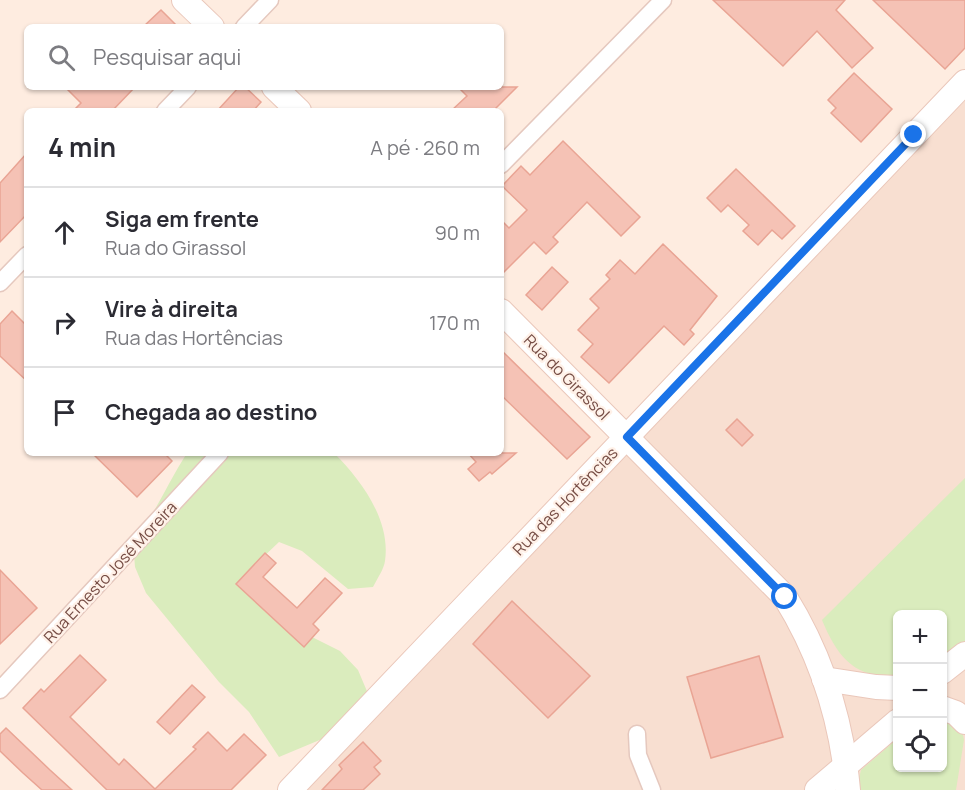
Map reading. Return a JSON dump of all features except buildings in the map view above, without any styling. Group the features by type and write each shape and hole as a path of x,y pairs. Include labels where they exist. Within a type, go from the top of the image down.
{"main road":[{"path":"184,0 210,24"},
{"name":"Rua das Hortências","path":"290,790 435,634 627,437 965,82"},
{"path":"277,90 296,108"},
{"name":"Rua do Girassol","path":"504,314 781,592 796,615 824,679 839,726 848,790"},
{"path":"947,668 965,654"},
{"path":"824,679 893,688"},
{"path":"947,710 956,713 965,722"},
{"path":"817,790 893,724"}],"street":[{"path":"247,24 270,0"},
{"path":"504,162 663,0"},
{"path":"168,108 185,90"},
{"path":"0,284 24,258"},
{"name":"Rua Ernesto José Moreira","path":"0,690 217,456"},
{"path":"638,735 638,755 652,790"}],"shaded area":[{"path":"965,82 965,790 292,790"}],"green space":[{"path":"185,456 337,456 364,488 372,502 379,516 386,546 382,571 373,587 348,589 302,551 279,542 260,560 255,587 312,637 340,651 358,670 369,696 334,734 279,757 249,712 219,682 146,593 135,567 133,542 148,521"},
{"path":"965,478 965,644 947,660 947,610 893,610 893,676 869,674 849,663 841,654 822,620"},
{"path":"947,717 961,725 964,740 956,790 856,790 861,770 893,742 893,772 947,772"}],"route":[{"path":"785,597 763,572 627,437 914,135"}]}
